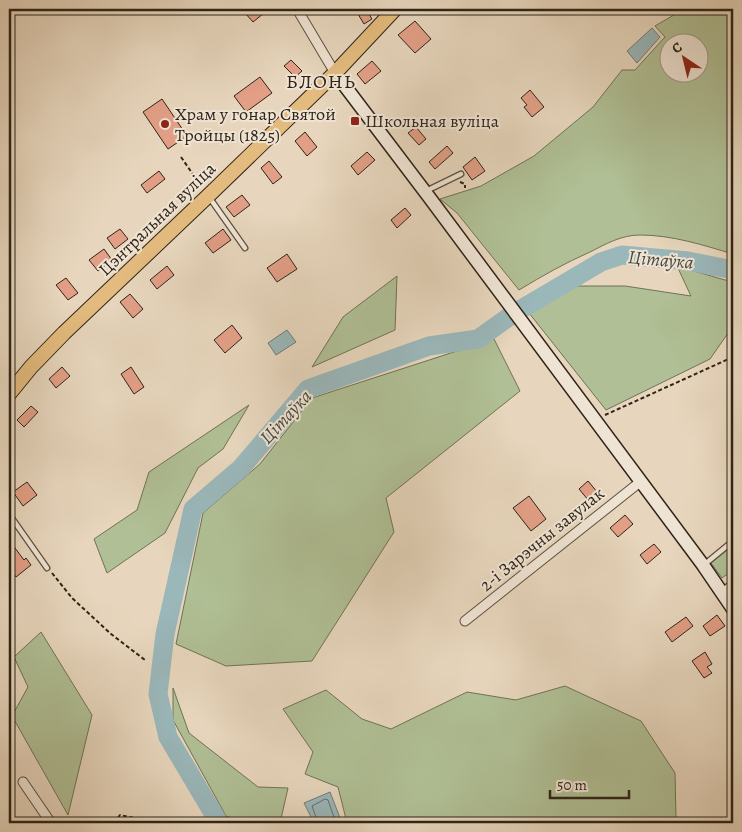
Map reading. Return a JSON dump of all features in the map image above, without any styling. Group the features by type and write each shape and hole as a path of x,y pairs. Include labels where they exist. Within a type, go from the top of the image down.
{"main road":[{"name":"Цэнтральная вуліца","path":"9,394 30,368 64,333 335,73 395,9"},
{"path":"335,73 703,565 733,609"}],"street":[{"path":"297,9 335,73"},
{"name":"2-і Зарэчны завулак","path":"465,621 640,482"},
{"path":"22,782 51,823"}],"lane":[{"path":"427,194 462,174"},
{"path":"208,196 245,248"},
{"path":"9,514 48,568"},
{"path":"703,565 733,541"},
{"path":"721,592 733,582"}],"path":[{"path":"181,157 208,196"},
{"path":"594,420 733,357"},
{"path":"48,568 72,598 111,634 145,660"},
{"path":"114,823 120,815 144,820 182,823"}],"green space":[{"path":"684,9 701,9 712,12 714,9 733,9 733,254 676,239 652,235 633,235 608,243 563,265 519,290 457,213 440,199 481,186 534,156 593,107 622,70 635,70 660,42 660,82 710,82 710,32 660,32 655,26"},
{"path":"677,266 725,280 733,280 733,326 710,359 606,410 529,313 574,286 625,286 691,296"},
{"path":"397,276 395,330 312,367 343,317"},
{"path":"494,339 520,391 386,498 394,532 312,661 226,666 176,644 203,513 260,464 312,398"},
{"path":"249,405 223,449 198,468 165,533 107,573 94,539 137,510 149,472"},
{"path":"733,545 733,570 722,578 711,563"},
{"path":"41,632 92,715 68,815 12,716 28,687 14,657"},
{"path":"565,686 641,721 675,773 676,818 696,823 347,823 338,787 305,774 313,752 283,709 326,690 362,719 391,729 467,692 516,700"},
{"path":"173,688 189,733 258,787 288,788 280,823 243,823 226,816 173,720"}],"water":[{"path":"652,28 660,37 637,63 627,51"},
{"path":"287,330 296,342 276,355 268,343"},
{"path":"330,792 342,823 314,823 304,803"}],"building":[{"path":"249,9 269,9 253,22 245,13"},
{"path":"355,9 366,9 372,19 364,24"},
{"path":"415,21 431,39 415,53 398,35"},
{"path":"291,60 302,71 295,77 284,66"},
{"path":"372,61 381,71 365,84 357,74"},
{"path":"260,77 272,93 246,112 234,96"},
{"path":"530,90 544,107 532,117 524,107 527,105 521,98"},
{"name":"Храм у гонар Святой Тройцы (1825)","path":"162,99 187,136 168,149 143,112"},
{"path":"416,127 426,139 419,145 408,133"},
{"path":"305,132 317,147 307,156 295,141"},
{"path":"447,146 453,153 435,169 429,162"},
{"path":"367,152 375,160 358,175 351,166"},
{"path":"475,157 485,171 472,180 463,167"},
{"path":"269,161 282,177 273,184 261,168"},
{"path":"159,171 165,179 147,193 141,185"},
{"path":"242,195 250,205 234,217 226,207"},
{"path":"405,208 411,215 397,228 391,220"},
{"path":"120,229 128,239 115,249 107,238"},
{"path":"223,229 231,240 213,253 205,243"},
{"path":"104,249 112,260 98,271 89,260"},
{"path":"287,254 297,269 277,282 267,268"},
{"path":"167,266 174,275 157,289 150,280"},
{"path":"66,278 78,293 68,300 56,285"},
{"path":"130,294 143,309 133,318 120,302"},
{"path":"232,325 242,338 225,353 214,340"},
{"path":"62,367 70,376 56,388 49,379"},
{"path":"131,367 144,387 134,394 121,374"},
{"path":"31,406 38,412 24,427 17,420"},
{"path":"588,481 598,493 589,501 579,489"},
{"path":"27,482 37,495 23,506 13,492"},
{"path":"529,496 546,519 531,531 513,508"},
{"path":"625,515 633,524 618,537 610,528"},
{"path":"9,540 24,560 26,558 31,565 16,577 9,567"},
{"path":"654,544 661,552 647,564 640,555"},
{"path":"717,615 725,626 710,636 703,626"},
{"path":"686,617 693,626 672,642 665,632"},
{"path":"705,652 712,664 707,667 712,673 704,678 692,661"}],"waterway":[{"name":"Цітаўка","path":"219,823 168,737 158,694 165,634 193,509 241,468 308,389 429,346 478,339 513,314 601,262 622,255 688,261 733,270"}],"place":[{"name":"Школьная вуліца","path":"355,121"},
{"name":"Храм у гонар Святой Тройцы (1825)","path":"165,124"}],"district":[{"name":"БЛОНЬ","path":"321,81"}]}
